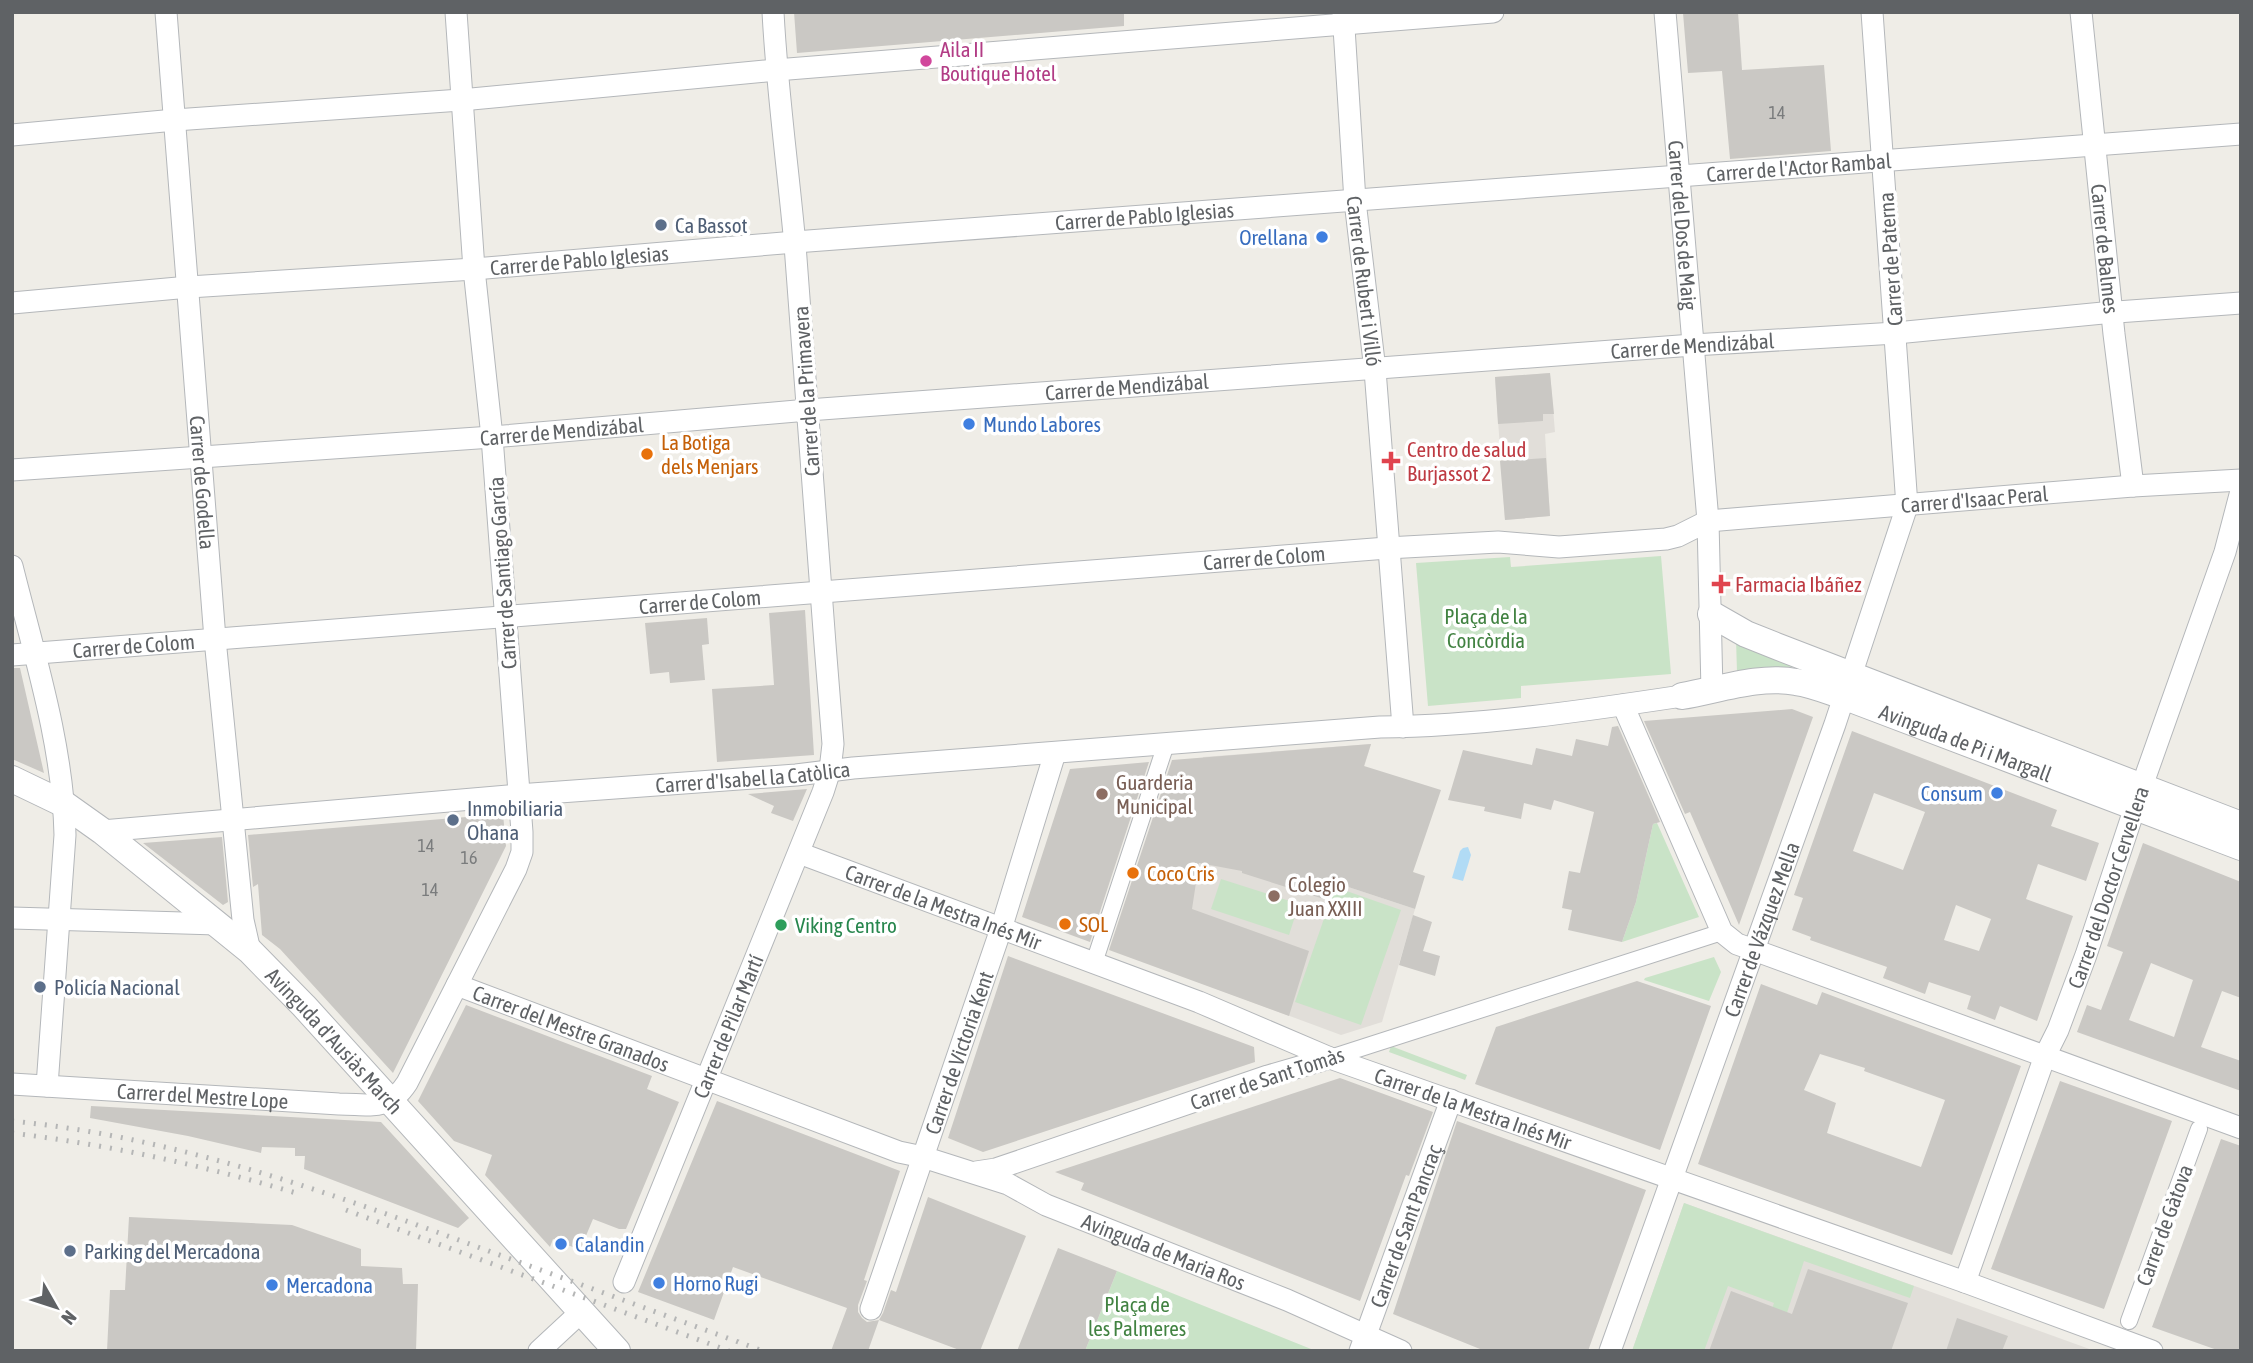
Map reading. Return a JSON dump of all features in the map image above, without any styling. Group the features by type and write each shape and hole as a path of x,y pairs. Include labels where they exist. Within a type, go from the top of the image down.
{"street":[{"name":"Carrer de Godella","path":"166,12 215,639 243,920 250,951"},
{"name":"Carrer de Santiago García","path":"392,1101 407,1083 457,985 520,860 522,844 492,437 474,270 456,12"},
{"name":"Carrer de la Primavera","path":"773,12 808,410 833,744 830,770"},
{"path":"12,135 175,120 461,100 1343,18 1493,12"},
{"name":"Carrer del Dos de Maig","path":"1665,12 1708,521"},
{"name":"Carrer de Paterna","path":"1872,12 1907,506"},
{"name":"Carrer de Balmes","path":"2081,12 2133,486"},
{"name":"Carrer de Rubert i Villó","path":"1343,18 1355,201 1374,370 1387,548"},
{"name":"Carrer de l'Actor Rambal","path":"1355,201 2241,134"},
{"name":"Carrer de Pablo Iglesias","path":"12,303 189,286 474,270 794,242 1355,201"},
{"name":"Carrer de Mendizábal","path":"12,470 492,437 808,410 1693,345 1896,333 2112,312 2241,303"},
{"name":"Carrer d'Isaac Peral","path":"1708,521 2133,486 2241,480"},
{"name":"Carrer del Doctor Cervellera","path":"1965,1282 2045,1056 2058,1030 2086,955 2139,796 2233,554 2241,491"},
{"name":"Carrer de Vázquez Mella","path":"1610,1351 1754,950 1907,506"},
{"path":"1682,696 1623,705 1403,727 1387,548 1498,542 1559,547 1652,540 1678,536 1708,521 1712,691"},
{"name":"Carrer de Colom","path":"12,655 1387,548"},
{"path":"12,566 62,780 64,804 60,920 47,1086"},
{"name":"Avinguda de Pi i Margall","path":"1711,614 1847,685 2139,796 2241,825"},
{"name":"Avinguda de Pi i Margall","path":"1682,696 1774,680 1847,685"},
{"path":"1623,705 1722,932 1744,976"},
{"name":"Carrer d'Isabel la Catòlica","path":"102,831 519,795 796,775 830,770 1403,727"},
{"path":"1094,963 1167,744"},
{"name":"Carrer de Victoria Kent","path":"871,1309 1001,929 1055,753"},
{"name":"Carrer de Pilar Martí","path":"624,1282 799,853 830,770"},
{"name":"Avinguda d'Ausiàs March","path":"12,779 64,804 102,831 250,951 392,1101 610,1348"},
{"name":"Avinguda de Pi i Margall","path":"2139,796 2241,847"},
{"name":"Carrer de la Mestra Inés Mir","path":"799,853 1199,1002 1331,1058 1965,1282 2152,1351"},
{"path":"12,918 217,924"},
{"path":"1722,932 1737,944 2241,1128"},
{"name":"Carrer de Sant Tomàs","path":"972,1172 996,1169 1268,1076 1722,932"},
{"name":"Carrer del Mestre Granados","path":"457,985 900,1152 923,1157"},
{"path":"1268,1076 1280,1059 1279,1049 1271,1032"},
{"name":"Carrer del Mestre Lope","path":"12,1084 339,1104 379,1105 392,1101"},
{"name":"Carrer de Sant Pancraç","path":"1362,1344 1451,1100"},
{"name":"Carrer de Gàtova","path":"2129,1321 2199,1129"},
{"path":"1031,1196 1025,1174 1039,1153"},
{"name":"Avinguda de Maria Ros","path":"923,1157 1008,1184 1046,1205 1287,1300 1362,1344 1401,1351"},
{"path":"539,1351 581,1312"}],"shaded area":[{"path":"1550,373 1555,432 1545,434 1550,516 1505,520 1495,377"},
{"name":"Colegio Juan XXIII","path":"1371,744 1330,881 1415,909 1382,1022 1341,1035 1163,969 1203,757"},
{"path":"1684,1203 2095,1351 1632,1351"}],"green space":[{"name":"Plaça de la Concòrdia","path":"1661,556 1671,674 1521,686 1521,698 1428,706 1416,563 1510,557 1511,567"},
{"path":"1736,639 1800,666 1737,672"},
{"path":"1657,823 1699,917 1622,942 1636,902 1653,824"},
{"path":"1221,879 1299,904 1289,935 1211,909"},
{"path":"1335,887 1401,910 1361,1025 1295,1002"},
{"path":"1714,957 1721,972 1709,1001 1644,980 1645,978"},
{"path":"1391,1046 1467,1075 1465,1080 1389,1052"},
{"path":"1684,1203 1914,1286 1910,1298 1804,1261 1779,1337 1764,1331 1774,1303 1728,1286 1704,1351 1632,1351"},
{"name":"Plaça de les Palmeres","path":"1117,1271 1316,1351 1085,1351"}],"water":[{"path":"1468,847 1471,855 1463,881 1452,878 1460,851"}],"building":[{"path":"794,12 1124,12 1124,26 797,53"},
{"path":"1738,12 1742,70 1824,65 1831,151 1730,159 1722,71 1688,73 1683,13"},
{"path":"1550,373 1554,414 1543,414 1543,421 1498,424 1495,377"},
{"path":"1546,458 1550,516 1505,520 1500,461"},
{"path":"805,610 814,755 717,762 712,689 774,685 769,613"},
{"path":"707,618 709,644 702,645 705,680 670,683 669,672 650,674 645,623"},
{"path":"12,668 20,668 44,773 12,759"},
{"path":"1792,709 1813,717 1739,925 1690,812 1685,814 1644,721"},
{"path":"1618,726 1660,822 1653,824 1636,902 1622,942 1568,930 1572,910 1562,908 1569,871 1580,873 1594,812 1554,800 1551,810 1524,803 1521,819 1484,811 1485,807 1448,800 1463,750 1532,765 1536,748 1572,756 1576,739 1608,746 1612,727"},
{"path":"1852,731 2057,810 2051,826 2099,843 2086,881 2038,864 2026,899 2073,916 2037,1021 2000,1006 1995,1020 1967,1009 1971,996 1929,982 1925,994 1883,978 1887,967 1810,940 1811,937 1792,930 1803,898 1794,895","holes":["1874,793 1925,812 1903,870 1853,851","1956,905 1991,919 1979,951 1944,940"]},
{"name":"Colegio Juan XXIII","path":"1371,744 1364,766 1441,790 1413,872 1425,876 1415,909 1330,881 1324,899 1242,871 1199,863 1192,909 1309,951 1289,1016 1109,950 1172,760"},
{"path":"1149,762 1090,942 1022,917 1070,769"},
{"path":"807,789 793,821 771,813 774,806 748,794"},
{"path":"503,814 506,846 393,1073 280,949 262,935 258,884 253,887 248,835"},
{"path":"222,837 228,902 223,905 143,843"},
{"path":"2143,843 2241,882 2241,998 2222,991 2201,1047 2241,1061 2241,1091 2077,1032 2087,1005 2101,1010 2123,952 2107,946","holes":["2151,963 2193,980 2174,1037 2129,1020"]},
{"path":"1413,915 1432,922 1423,951 1440,956 1435,976 1399,965"},
{"path":"1008,956 1254,1047 1255,1062 983,1152 948,1138"},
{"path":"1637,981 1711,1006 1660,1150 1475,1084 1496,1027"},
{"path":"1761,984 1817,1005 1822,992 2021,1066 1952,1255 1698,1164","holes":["1820,1054 1865,1068 1864,1071 1945,1100 1921,1167 1827,1133 1836,1103 1804,1090"]},
{"path":"466,1005 652,1076 647,1089 679,1102 626,1229 593,1219 580,1250 553,1239 550,1247 485,1175 492,1155 454,1141 418,1101"},
{"path":"1340,1078 1433,1112 1409,1176 1406,1175 1360,1301 1081,1190 1084,1183 1055,1172"},
{"path":"2060,1081 2172,1121 2104,1309 1991,1269"},
{"path":"717,1101 900,1171 858,1305 858,1312 867,1322 879,1320 868,1351 831,1351 847,1308 733,1267 714,1320 638,1292"},
{"path":"91,1106 381,1122 469,1218 458,1228 304,1169 305,1156 295,1156 295,1148 262,1147 261,1153 90,1118"},
{"path":"1457,1121 1646,1190 1588,1351 1485,1351 1393,1314"},
{"path":"2221,1139 2241,1146 2241,1351 2220,1351 2152,1327"},
{"path":"928,1197 1026,1236 980,1351 962,1351 879,1320 891,1290 896,1292"},
{"name":"Mercadona","path":"129,1217 292,1225 361,1249 361,1266 402,1268 403,1284 418,1284 416,1351 107,1351 110,1290 125,1290"},
{"path":"1058,1248 1117,1271 1085,1351 1017,1351"},
{"path":"1808,1269 1908,1303 1891,1351 1709,1351 1731,1291 1792,1314"},
{"path":"1957,1318 2008,1336 2002,1351 1946,1351"}],"railway":[{"path":"12,1121 72,1129 190,1153 305,1186 763,1351"},
{"path":"12,1133 155,1157 296,1193"},
{"path":"346,1210 729,1351"}],"place":[{"name":"Aila II Boutique Hotel","path":"926,61"},
{"name":"Ca Bassot","path":"661,225"},
{"name":"Orellana","path":"1322,237"},
{"name":"Mundo Labores","path":"969,424"},
{"name":"La Botiga dels Menjars","path":"647,454"},
{"name":"Centro de salud Burjassot 2","path":"1391,461"},
{"name":"Farmacia Ibáñez","path":"1721,584"},
{"name":"Consum","path":"1997,793"},
{"name":"Guarderia Municipal","path":"1102,794"},
{"name":"Inmobiliaria Ohana","path":"453,820"},
{"name":"Coco Cris","path":"1133,873"},
{"name":"Colegio Juan XXIII","path":"1274,896"},
{"name":"SOL","path":"1065,924"},
{"name":"Viking Centro","path":"781,925"},
{"name":"Policía Nacional","path":"40,987"},
{"name":"Calandin","path":"561,1244"},
{"name":"Parking del Mercadona","path":"70,1251"},
{"name":"Horno Rugi","path":"659,1283"},
{"name":"Mercadona","path":"272,1285"}]}
